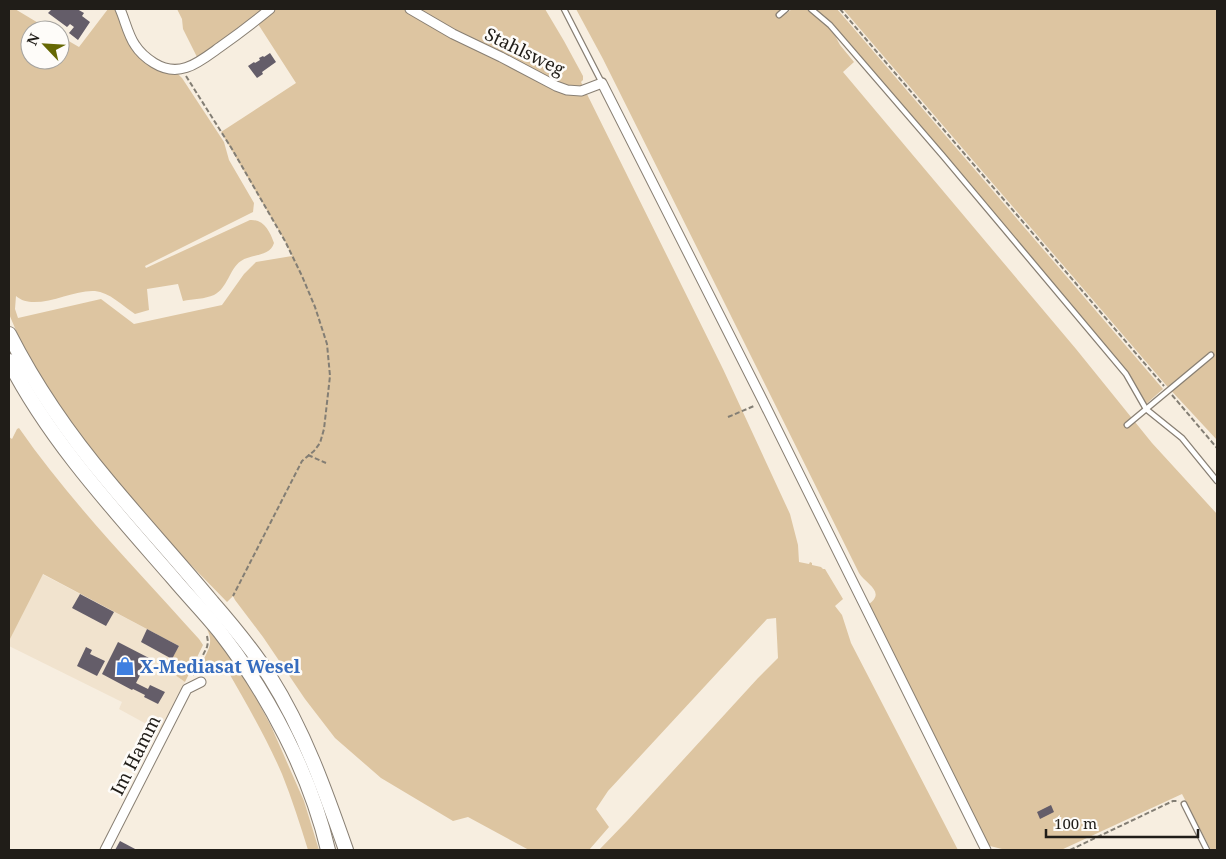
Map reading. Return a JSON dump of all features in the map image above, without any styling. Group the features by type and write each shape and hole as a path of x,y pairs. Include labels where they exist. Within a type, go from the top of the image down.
{"main road":[{"path":"9,334 41,391 86,454 234,627 270,677 301,734 316,767 346,850"},
{"path":"9,361 49,428 97,490 219,631 250,674 284,734 300,768 316,810 328,850"}],"street":[{"path":"120,9 134,43 144,56 166,69 174,70 191,67 270,9"},
{"name":"Stahlsweg","path":"410,9 453,34 556,86 567,90 581,91 602,82"},
{"path":"602,82 986,850"},
{"name":"Im Hamm","path":"105,850 187,689 201,682"}],"lane":[{"path":"564,9 602,82"},
{"path":"779,15 786,9"},
{"path":"811,9 830,25 1114,359 1126,374 1146,409 1182,438 1217,481"},
{"path":"1127,425 1211,355"},
{"path":"1184,804 1207,850"}],"path":[{"path":"840,9 1217,448"},
{"path":"183,69 188,80 232,148 285,241 315,307 327,344 330,376 324,429 320,442 314,451 302,461 233,596"},
{"path":"728,417 763,402"},
{"path":"308,455 326,463"},
{"path":"1070,850 1173,801 1181,801 1184,804"}],"shaded area":[{"path":"9,9 15,9 33,20 20,20 20,70 70,70 70,42 79,47 108,9 117,9 131,42 144,61 153,68 164,72 177,73 182,78 224,142 229,160 254,203 253,212 145,266 146,268 250,220 263,224 274,243 269,251 245,259 237,264 222,288 214,295 183,301 178,284 147,289 149,310 135,314 111,297 95,291 86,291 33,302 24,301 16,296 15,309 18,318 101,299 134,324 222,305 244,274 256,262 292,256 221,132 296,83 258,24 276,9 404,9 410,12 413,9 545,9 583,76 581,82 723,369 790,514 798,545 799,562 809,564 810,562 812,565 825,569 843,599 835,606 842,615 851,643 958,850 599,850 778,658 776,618 767,619 608,791 596,809 609,827 589,850 529,850 468,817 453,821 381,778 335,738 305,699 233,596 227,602 186,560 127,495 70,423 26,354 9,314"},
{"path":"177,9 263,9 224,41 198,59 183,29 182,19"},
{"path":"576,9 782,9 787,13 792,9 807,9 832,30 840,45 854,62 843,72 1076,349 1152,443 1217,514 1217,850 1211,850 1182,794 1061,850 1006,850 990,846 985,841 869,604 876,596 875,592 859,573 603,59"},
{"path":"815,9 837,9 1163,389 1145,405 1129,373 833,24"},
{"path":"843,9 1217,9 1217,440 1166,385"},
{"path":"19,428 83,510 203,645 185,682 168,670 167,667 179,646 43,574 9,641 9,437 12,439"},
{"path":"42,574 179,646 167,667 168,670 185,682 161,732 119,709 122,702 9,646 9,641"},
{"path":"207,629 226,650 249,685 271,726 304,801 319,850 308,850 276,760 256,720 226,668 219,673 202,665 210,642"}],"building":[{"path":"52,9 77,9 84,13 82,16 90,22 78,40 70,34 74,27 70,24 70,20 58,20 48,13"},
{"path":"270,53 276,62 257,78 248,66"},
{"path":"80,594 114,612 106,626 72,608"},
{"path":"147,629 179,646 172,659 141,642"},
{"name":"X-Mediasat Wesel","path":"118,642 149,658 136,683 148,689 150,685 165,692 158,704 144,697 145,695 102,674"},
{"path":"86,647 92,650 90,654 105,661 97,676 77,666"},
{"path":"1051,805 1054,812 1040,819 1037,812"},
{"path":"120,841 137,850 115,850"}],"place":[{"name":"X-Mediasat Wesel","path":"125,666"}]}
